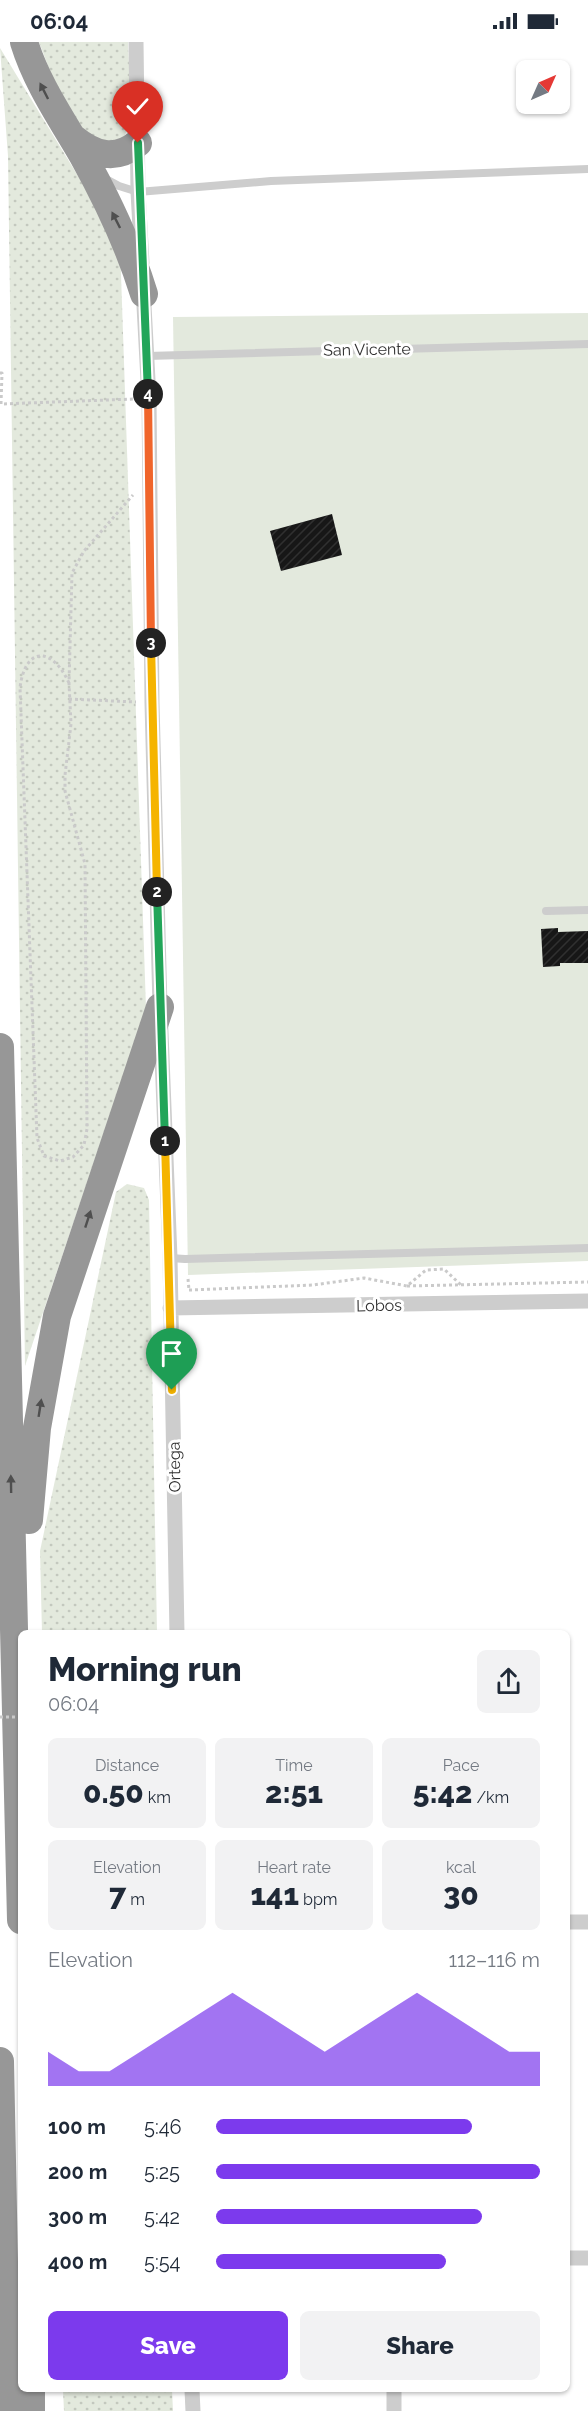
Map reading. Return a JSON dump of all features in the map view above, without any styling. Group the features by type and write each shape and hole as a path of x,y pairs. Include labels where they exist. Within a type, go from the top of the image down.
{"highway":[{"path":"24,42 44,91 77,147 128,244 144,294"},
{"path":"77,147 103,155 122,153 138,143"},
{"path":"28,1630 28,1537 32,1473 43,1384 57,1316 160,1007"},
{"path":"0,1047 18,1811"},
{"path":"0,2061 7,2411"},
{"path":"31,2392 31,2411"}],"street":[{"name":"Ortega","path":"136,42 138,192 149,399 152,703 160,1007 170,1258 177,1630"},
{"name":"Lobos","path":"170,1308 588,1301"},
{"path":"570,1922 588,1922"},
{"path":"570,2258 588,2258"},
{"path":"192,2392 193,2411"},
{"path":"394,2392 394,2411"}],"lane":[{"path":"77,147 108,180 138,192 272,181 588,169"},
{"name":"San Vicente","path":"147,356 588,344"},
{"path":"546,911 588,910"},
{"path":"170,1258 588,1248"}],"path":[{"path":"0,373 2,374 1,404 149,399"},
{"path":"69,683 55,660 45,655 36,657 27,664 21,674 20,688 37,1138 44,1156 60,1161 73,1157 84,1145 88,1100 85,864 65,791 70,724 72,573 84,551 149,477"},
{"path":"69,699 152,703"},
{"path":"407,1286 426,1270 444,1269 462,1285"},
{"path":"189,1290 314,1285 364,1278 407,1286 588,1282"}],"shaded area":[{"path":"39,42 128,42 130,113 124,137 118,143 89,140 56,87"},
{"path":"0,48 120,245 146,1008 25,1366 8,156"},
{"path":"588,313 588,1261 188,1275 173,317"},
{"path":"127,1184 144,1188 149,1200 157,1630 42,1630 40,1551 116,1192"},
{"path":"63,2392 172,2392 173,2411 64,2411"}],"building":[{"path":"332,514 342,555 281,571 270,531"},
{"path":"558,928 558,932 588,931 588,963 560,963 560,966 543,967 541,929"}],"route":[{"path":"138,143 138,192 149,399 152,703 160,1007 170,1258 172,1390"}]}
